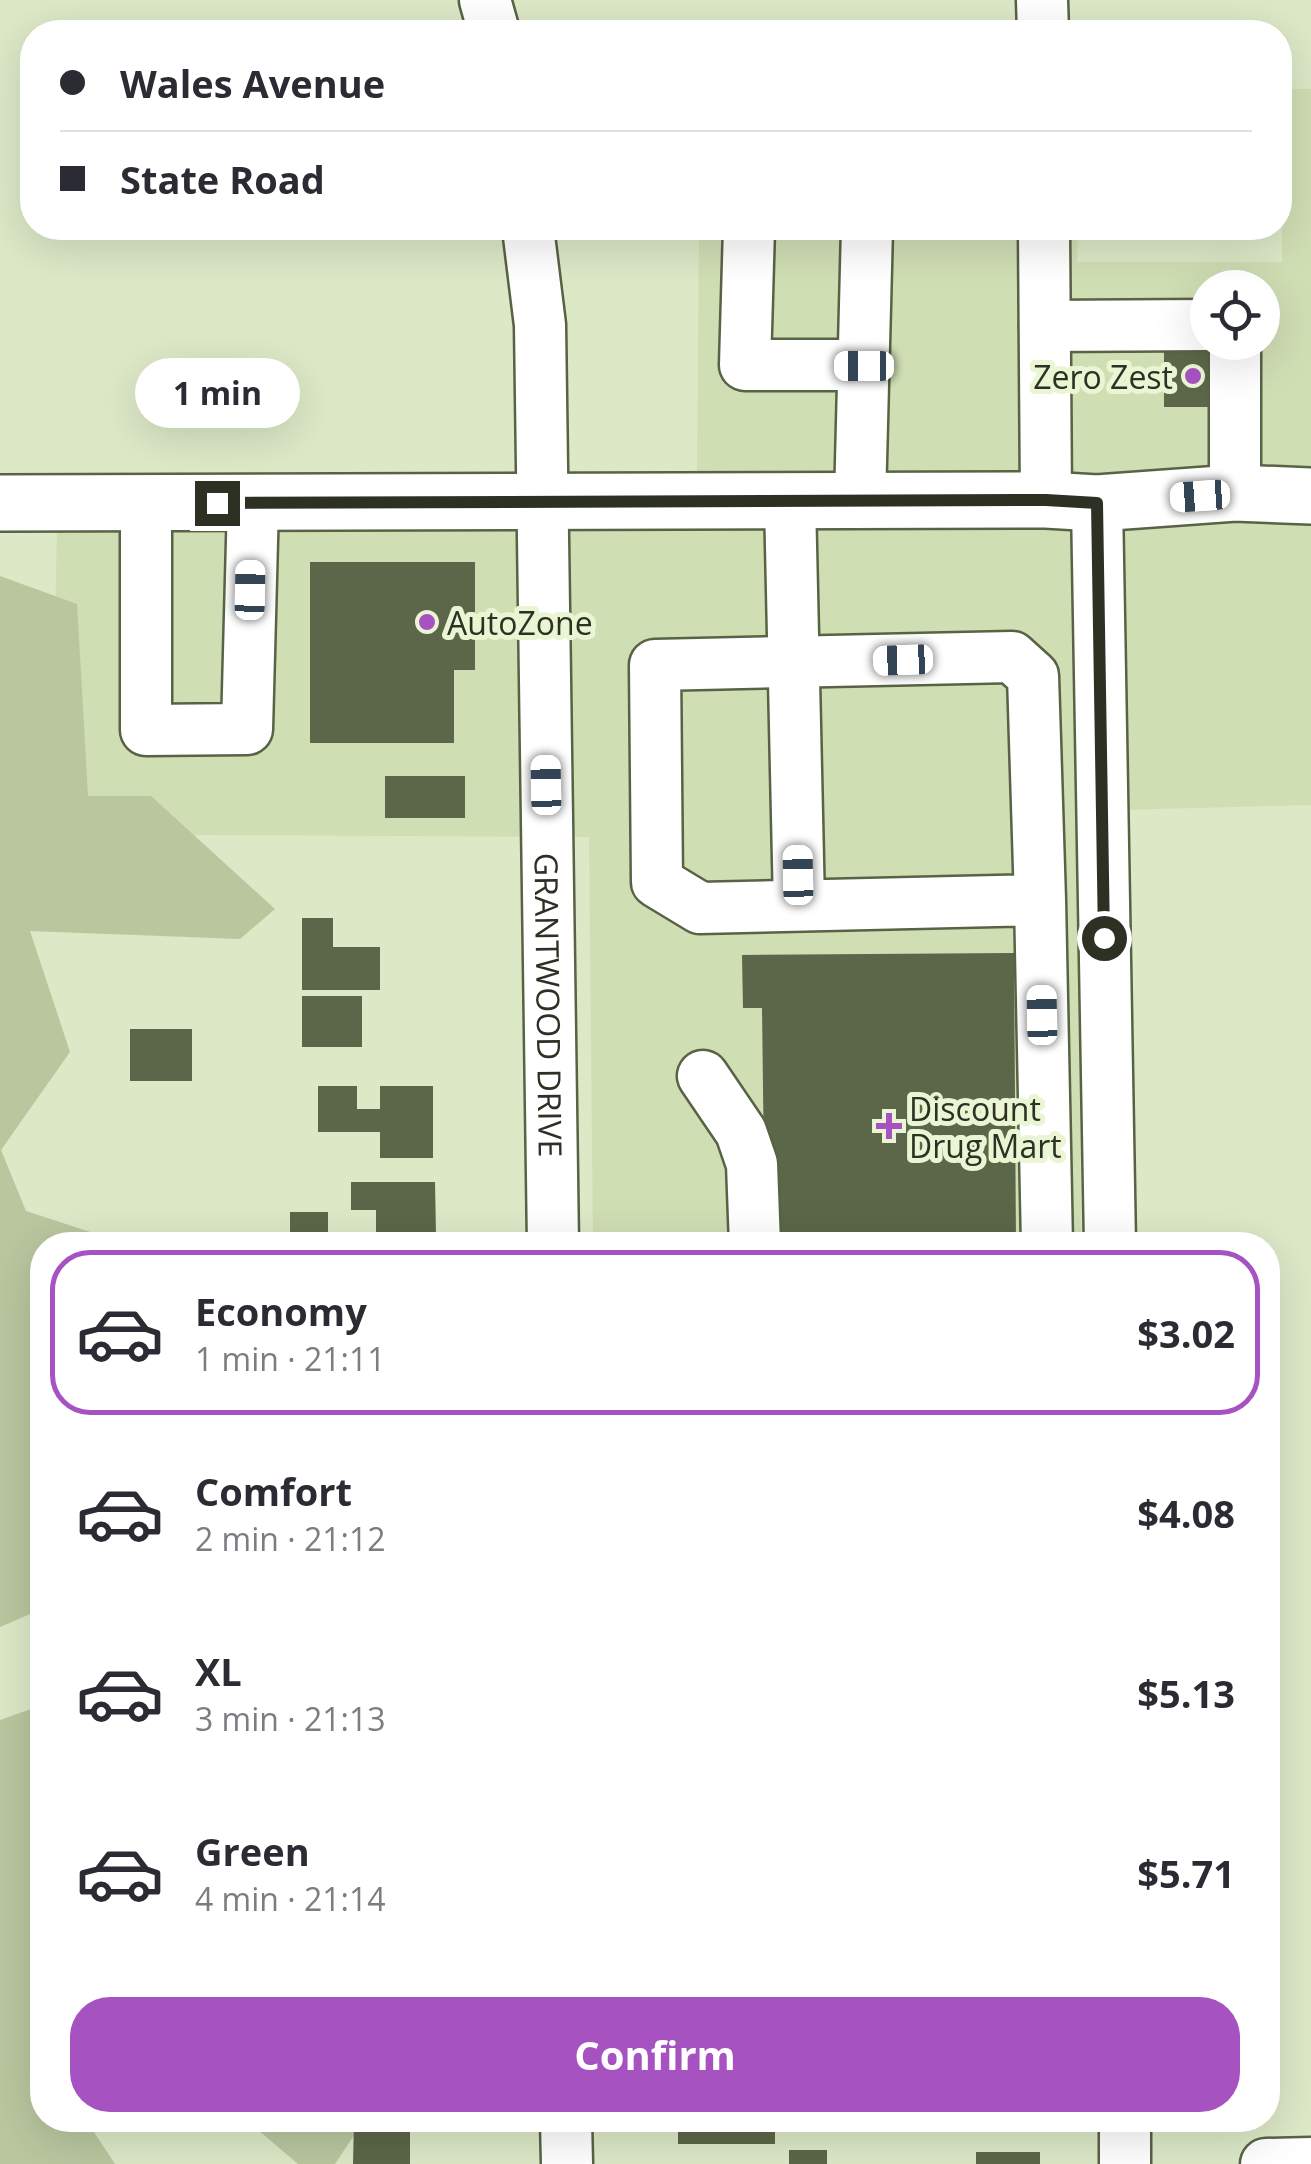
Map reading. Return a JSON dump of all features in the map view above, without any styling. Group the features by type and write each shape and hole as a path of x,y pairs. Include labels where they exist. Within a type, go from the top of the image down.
{"main road":[{"path":"0,503 1072,501 1234,494 1311,496"}],"street":[{"name":"GRANTWOOD DRIVE","path":"529,240 540,325 553,1232"},
{"path":"749,240 744,365 864,366"},
{"path":"860,501 867,240"},
{"path":"1044,240 1045,326 1072,501 1109,1232"},
{"path":"1045,326 1190,325"},
{"path":"1234,494 1235,360"},
{"path":"790,501 799,905"},
{"path":"146,503 146,730 247,729 253,503"},
{"path":"1040,900 700,908 657,882 655,665 1012,656 1033,676 1040,900 1047,1232"},
{"path":"703,1076 741,1132 752,1164 755,1232"},
{"path":"566,2132 567,2164"},
{"path":"1124,2132 1125,2164"},
{"path":"1266,2164 1311,2163"}],"shaded area":[{"path":"1292,89 1311,89 1311,805 1079,811 1081,1232 593,1232 589,837 51,834 58,473 697,474 699,240 1078,240 1077,262 1282,262 1282,240 1292,240"},
{"path":"0,576 77,604 88,796 151,796 275,909 240,939 30,931 70,1052 1,1150 26,1211 90,1232 30,1232 30,1614 0,1627"},
{"path":"30,1709 30,2132 94,2132 115,2164 0,2164 0,1720"},
{"path":"261,2132 356,2132 335,2164 298,2164"}],"building":[{"name":"Zero Zest","path":"1164,345 1190,345 1190,360 1222,360 1222,407 1164,407"},
{"path":"310,562 475,562 475,670 454,670 454,743 310,743"},
{"path":"385,776 465,776 465,818 385,818"},
{"path":"302,918 333,918 333,947 380,947 380,990 302,990"},
{"name":"Discount Drug Mart","path":"1014,953 1016,1232 765,1232 762,1008 743,1008 742,955"},
{"path":"302,996 362,996 362,1047 302,1047"},
{"path":"130,1029 192,1029 192,1081 130,1081"},
{"path":"318,1086 357,1086 357,1109 380,1109 380,1086 433,1086 433,1158 380,1158 380,1132 318,1132"},
{"path":"351,1182 435,1182 436,1232 376,1232 376,1210 351,1210"},
{"path":"290,1212 328,1212 328,1232 290,1232"},
{"path":"354,2132 410,2132 410,2164 353,2164"},
{"path":"678,2132 775,2132 775,2144 678,2144"},
{"path":"789,2150 827,2150 827,2164 789,2164"},
{"path":"976,2152 1040,2152 1040,2164 976,2164"}],"place":[{"name":"Zero Zest","path":"1193,376"},
{"name":"AutoZone","path":"427,622"},
{"name":"Discount Drug Mart","path":"889,1126"}],"route":[{"path":"217,503 1097,503 1104,938"}]}
